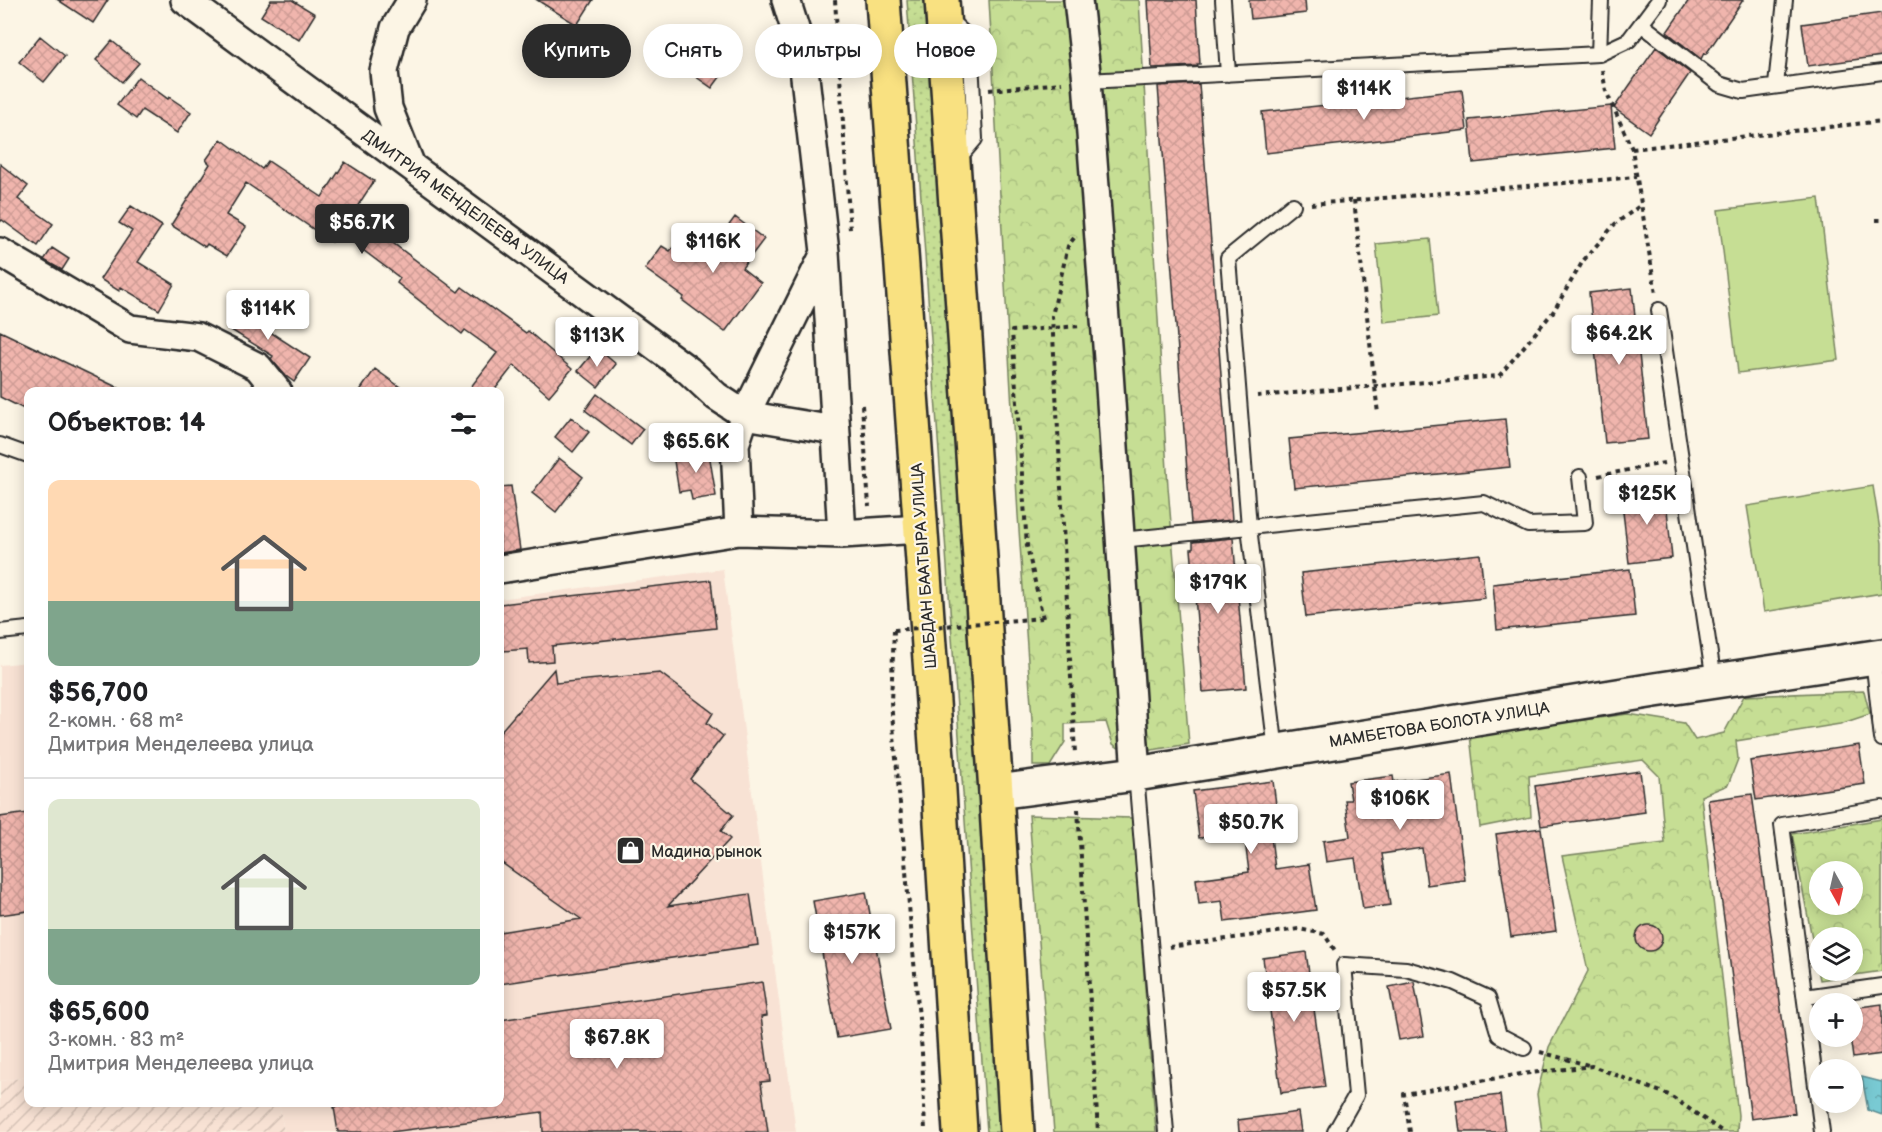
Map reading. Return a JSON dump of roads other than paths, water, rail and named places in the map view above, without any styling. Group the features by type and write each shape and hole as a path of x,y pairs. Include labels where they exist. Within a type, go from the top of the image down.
{"main road":[{"name":"ШАБДАН БААТЫРА УЛИЦА","path":"883,0 937,758 960,1132"},
{"path":"942,7 1017,1132"}],"street":[{"name":"ДМИТРИЯ МЕНДЕЛЕЕВА УЛИЦА","path":"185,0 688,370 716,396 745,415"},
{"path":"411,166 388,108 384,71 395,28 412,0"},
{"path":"786,0 802,51 825,252 842,534"},
{"path":"1078,0 1087,81 1136,774"},
{"path":"0,252 130,330 198,338 258,367 274,387"},
{"path":"739,531 735,444 745,415 825,252"},
{"path":"745,415 834,430"},
{"path":"504,568 739,531 842,534 920,530"},
{"name":"МАМБЕТОВА БОЛОТА УЛИЦА","path":"996,792 1136,774 1714,681 1878,657"}],"lane":[{"path":"1223,0 1228,74"},
{"path":"1599,54 1601,0"},
{"path":"1087,81 1599,54 1629,40 1659,0"},
{"path":"1776,85 1785,0"},
{"path":"942,7 970,39 975,139 952,165"},
{"path":"1641,24 1719,84 1743,91 1882,72"},
{"path":"1276,751 1249,527 1228,258 1293,206"},
{"path":"1659,310 1714,681"},
{"path":"0,446 24,454"},
{"path":"1121,540 1484,502 1528,525 1585,523 1580,478"},
{"path":"0,632 24,629"},
{"path":"1878,657 1882,739"},
{"path":"1136,774 1166,1132"},
{"path":"1822,1132 1782,825 1882,808"},
{"path":"1335,1132 1356,1095 1344,965 1406,969 1453,982 1488,998 1499,1035 1524,1048"},
{"path":"1804,997 1882,986"}],"water":[{"path":"1863,1077 1882,1082 1882,1115 1868,1110"}],"place":[{"name":"Мадина рынок","path":"630,851"}]}
